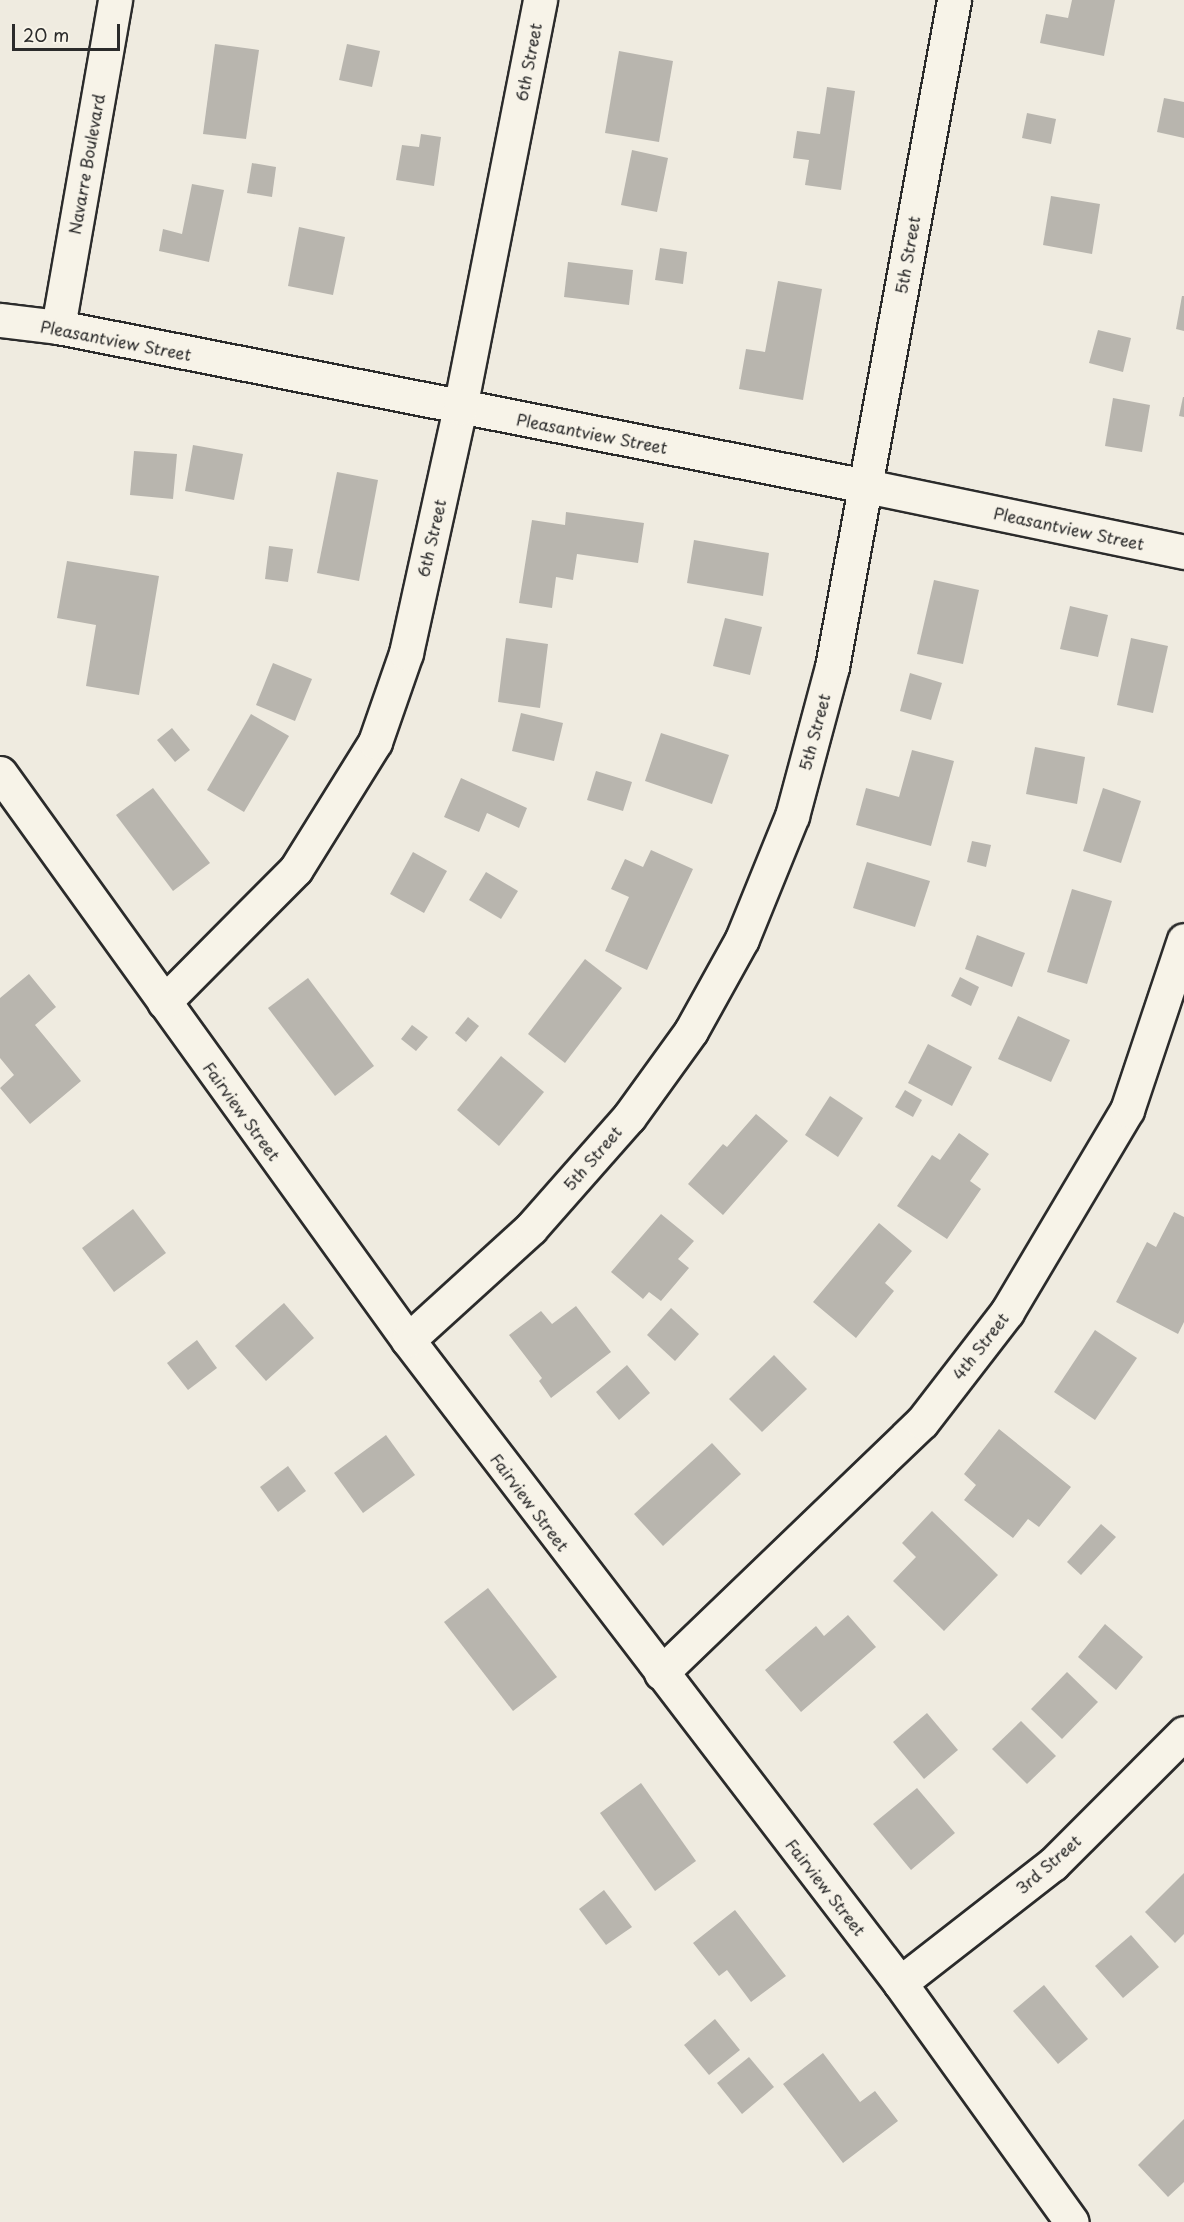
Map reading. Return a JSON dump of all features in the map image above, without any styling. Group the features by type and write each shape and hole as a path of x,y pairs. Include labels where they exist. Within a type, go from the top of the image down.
{"street":[{"name":"Navarre Boulevard","path":"58,327 115,0"},
{"name":"6th Street","path":"164,1002 296,869 375,742 406,653 460,408 540,0"},
{"name":"5th Street","path":"408,1340 531,1228 629,1117 692,1031 742,939 792,816 832,667 954,0"},
{"name":"Pleasantview Street","path":"0,320 58,327 460,408 866,486 1184,552"},
{"name":"Fairview Street","path":"0,773 408,1340 900,1983 1072,2222"},
{"name":"4th Street","path":"661,1673 922,1422 1007,1312 1127,1110 1184,940"},
{"name":"3rd Street","path":"900,1983 1053,1864 1184,1733"}],"building":[{"path":"1072,0 1115,0 1104,56 1040,43 1046,14 1068,18"},
{"path":"215,44 259,50 246,139 203,134"},
{"path":"347,44 380,51 372,87 339,80"},
{"path":"619,51 673,61 659,142 605,133"},
{"path":"827,87 855,91 841,190 805,185 809,160 793,158 797,131 820,134"},
{"path":"1164,98 1184,102 1184,138 1157,132"},
{"path":"1027,113 1056,119 1051,144 1022,138"},
{"path":"421,134 441,137 434,186 396,180 402,145 419,147"},
{"path":"632,150 668,158 657,212 621,205"},
{"path":"252,163 276,167 272,197 247,193"},
{"path":"192,184 224,190 209,262 159,251 163,229 182,234"},
{"path":"1051,196 1100,204 1092,254 1043,245"},
{"path":"299,227 345,237 333,295 288,286"},
{"path":"660,248 687,252 683,284 655,280"},
{"path":"568,262 633,270 629,305 564,297"},
{"path":"778,281 822,289 803,400 739,389 746,349 765,352"},
{"path":"1182,296 1184,296 1184,331 1176,329"},
{"path":"1098,330 1131,338 1123,372 1089,363"},
{"path":"1184,397 1184,417 1179,416"},
{"path":"1113,398 1150,405 1142,452 1105,446"},
{"path":"193,445 243,454 234,500 185,491"},
{"path":"134,451 177,454 173,499 130,495"},
{"path":"337,472 378,480 359,581 317,573"},
{"path":"566,512 644,523 638,563 577,554 573,580 556,577 552,608 519,603 532,520 565,525"},
{"path":"694,540 769,553 763,596 687,583"},
{"path":"269,546 293,549 288,582 265,579"},
{"path":"67,561 159,576 139,695 86,686 96,625 57,618"},
{"path":"934,580 979,590 963,664 917,654"},
{"path":"1070,606 1108,615 1098,657 1060,649"},
{"path":"725,618 762,627 750,675 713,666"},
{"path":"506,638 548,644 540,708 498,702"},
{"path":"1131,638 1168,646 1153,713 1117,705"},
{"path":"273,663 312,679 295,721 256,705"},
{"path":"910,673 942,683 931,720 900,711"},
{"path":"521,713 563,723 554,761 512,751"},
{"path":"251,714 289,736 244,812 207,790"},
{"path":"172,728 190,750 175,762 157,740"},
{"path":"661,733 729,755 712,804 645,781"},
{"path":"1035,747 1085,757 1077,804 1026,794"},
{"path":"912,750 954,761 931,846 856,825 866,788 899,797"},
{"path":"596,771 632,782 623,811 587,800"},
{"path":"461,778 527,808 519,828 487,813 479,832 444,817"},
{"path":"153,788 210,863 173,891 116,815"},
{"path":"1103,788 1141,801 1121,863 1083,851"},
{"path":"972,841 991,845 986,867 967,862"},
{"path":"651,850 693,869 647,970 605,951 629,897 611,889 625,859 643,867"},
{"path":"413,852 447,871 424,913 390,894"},
{"path":"867,862 930,881 915,927 853,908"},
{"path":"486,872 518,891 501,919 469,900"},
{"path":"1072,889 1112,901 1087,984 1047,972"},
{"path":"977,935 1025,953 1012,987 965,969"},
{"path":"585,959 622,988 565,1063 528,1034"},
{"path":"29,974 56,1007 35,1025 81,1081 30,1124 0,1088 14,1075 0,1058 0,998"},
{"path":"960,977 979,987 971,1006 951,996"},
{"path":"308,978 374,1066 335,1096 268,1008"},
{"path":"1018,1016 1070,1040 1051,1082 998,1059"},
{"path":"468,1017 479,1026 466,1042 455,1033"},
{"path":"412,1025 428,1037 416,1051 401,1039"},
{"path":"928,1044 972,1067 952,1106 908,1083"},
{"path":"501,1056 544,1092 499,1146 457,1110"},
{"path":"905,1090 922,1100 913,1117 895,1107"},
{"path":"830,1096 863,1118 838,1157 805,1135"},
{"path":"756,1114 788,1141 723,1215 688,1184 723,1144 727,1147"},
{"path":"959,1133 989,1154 970,1181 981,1189 947,1239 897,1206 932,1155 940,1160"},
{"path":"133,1209 166,1253 114,1292 82,1248"},
{"path":"1174,1212 1184,1217 1184,1322 1178,1334 1116,1302 1147,1242 1156,1247"},
{"path":"661,1214 694,1241 678,1259 689,1268 661,1301 649,1292 643,1299 611,1272"},
{"path":"879,1223 912,1251 885,1283 894,1291 856,1338 813,1302"},
{"path":"284,1303 314,1338 266,1381 235,1346"},
{"path":"576,1306 611,1352 551,1398 539,1381 542,1378 509,1335 541,1311 552,1324"},
{"path":"671,1308 699,1334 675,1361 647,1335"},
{"path":"1095,1330 1137,1358 1095,1420 1054,1392"},
{"path":"197,1340 217,1368 188,1390 167,1363"},
{"path":"774,1355 807,1389 762,1432 729,1399"},
{"path":"627,1365 650,1393 619,1420 596,1392"},
{"path":"999,1429 1071,1487 1039,1527 1028,1519 1013,1538 964,1500 976,1485 964,1474"},
{"path":"386,1435 415,1475 363,1513 334,1473"},
{"path":"712,1443 741,1474 663,1546 634,1514"},
{"path":"288,1466 306,1491 278,1512 260,1487"},
{"path":"932,1511 998,1575 944,1631 893,1581 916,1557 902,1543"},
{"path":"1101,1524 1116,1537 1081,1575 1067,1562"},
{"path":"488,1588 557,1677 513,1711 444,1622"},
{"path":"848,1615 876,1647 801,1712 765,1670 816,1626 824,1636"},
{"path":"1105,1624 1143,1657 1116,1690 1078,1657"},
{"path":"1067,1672 1098,1702 1062,1739 1031,1709"},
{"path":"927,1713 958,1750 924,1779 893,1742"},
{"path":"1021,1721 1056,1756 1027,1784 992,1749"},
{"path":"641,1783 696,1861 655,1891 600,1813"},
{"path":"917,1788 955,1833 911,1870 873,1824"},
{"path":"1184,1873 1184,1934 1175,1943 1145,1912"},
{"path":"604,1890 632,1927 606,1945 579,1909"},
{"path":"735,1910 786,1976 751,2002 727,1970 719,1976 693,1943"},
{"path":"1131,1935 1159,1967 1123,1998 1095,1966"},
{"path":"1044,1985 1088,2039 1058,2064 1013,2011"},
{"path":"715,2019 740,2050 709,2075 684,2045"},
{"path":"823,2053 860,2102 875,2091 898,2121 843,2163 783,2084"},
{"path":"749,2057 774,2087 742,2114 717,2083"},
{"path":"1184,2119 1184,2182 1168,2197 1138,2165"}]}
